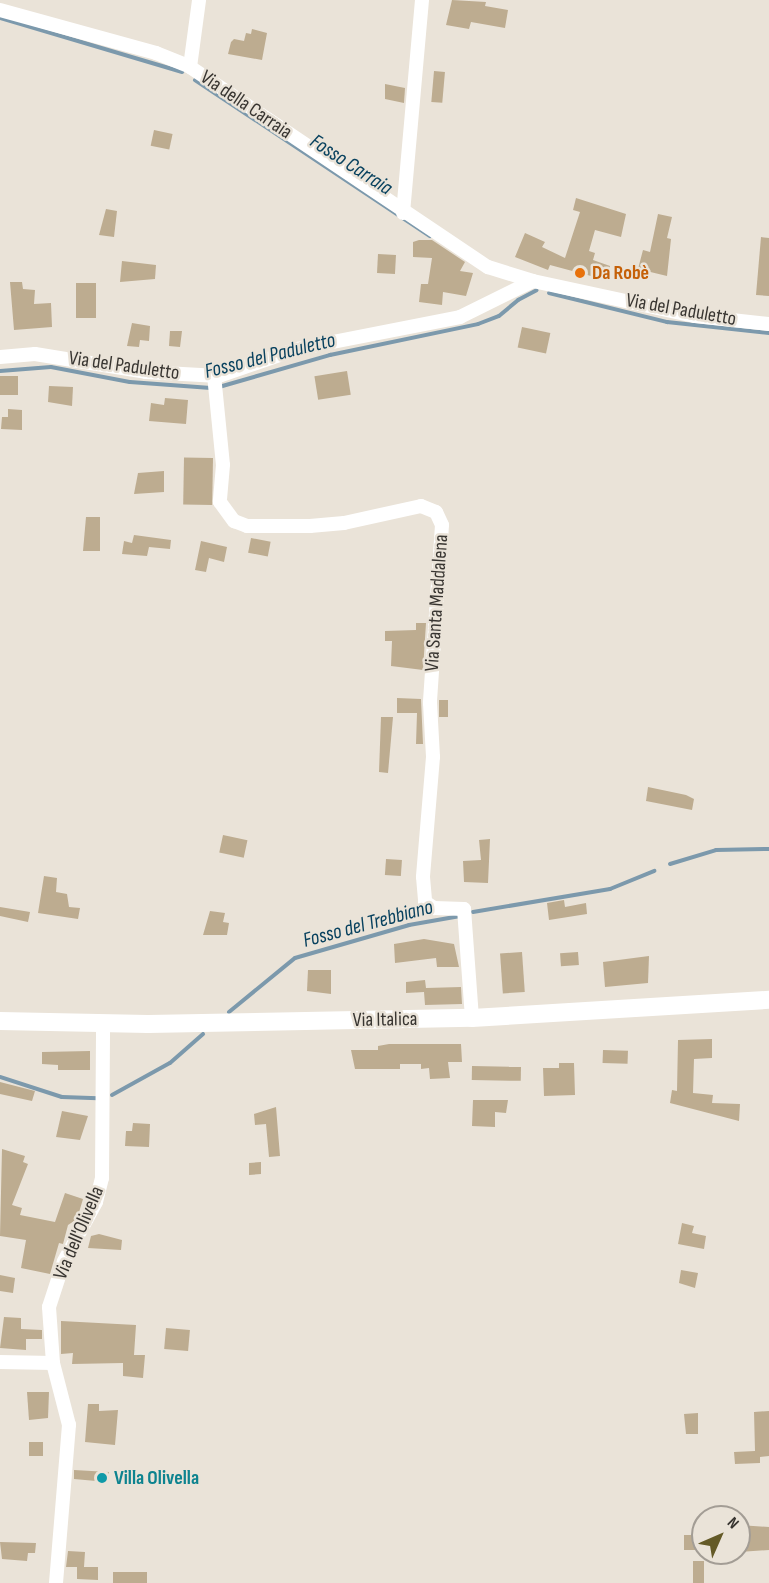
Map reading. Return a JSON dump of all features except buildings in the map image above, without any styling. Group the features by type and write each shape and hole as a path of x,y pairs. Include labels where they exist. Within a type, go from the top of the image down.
{"main road":[{"name":"Via Italica","path":"0,1021 472,1018 769,1000"}],"street":[{"path":"190,68 199,0"},
{"path":"403,213 422,0"},
{"name":"Via della Carraia","path":"0,10 156,53 190,68 403,213 488,267 533,281"},
{"name":"Via del Paduletto","path":"0,357 35,354 215,383 297,349 460,317 533,281 695,316 769,324"},
{"name":"Via Santa Maddalena","path":"215,383 223,465 220,502 234,521 247,526 310,526 344,523 421,506 436,512 442,525 430,703 433,757 423,877 425,902 434,908 465,915 472,1018"},
{"name":"Via dell'Olivella","path":"56,1583 69,1425 53,1363 49,1307 64,1260 96,1202 102,1178 103,1022"},
{"path":"0,1362 53,1363"}],"waterway":[{"name":"Fosso Carraia","path":"0,18 182,72"},
{"name":"Fosso Carraia","path":"195,80 430,236"},
{"name":"Fosso del Paduletto","path":"219,387 330,355 478,324 499,316 518,300 537,290"},
{"name":"Fosso del Paduletto","path":"549,293 667,322 769,333"},
{"name":"Fosso del Paduletto","path":"0,371 51,367 130,382 211,388"},
{"name":"Fosso del Trebbiano","path":"670,864 716,850 769,849"},
{"name":"Fosso del Trebbiano","path":"473,912 610,889 654,871"},
{"name":"Fosso del Trebbiano","path":"229,1012 295,958 409,925 460,916"},
{"name":"Fosso del Trebbiano","path":"112,1095 170,1063 203,1034"},
{"name":"Fosso del Trebbiano","path":"0,1077 62,1097 98,1098"}],"place":[{"name":"Da Robè","path":"580,273"},
{"name":"Villa Olivella","path":"102,1478"}]}
